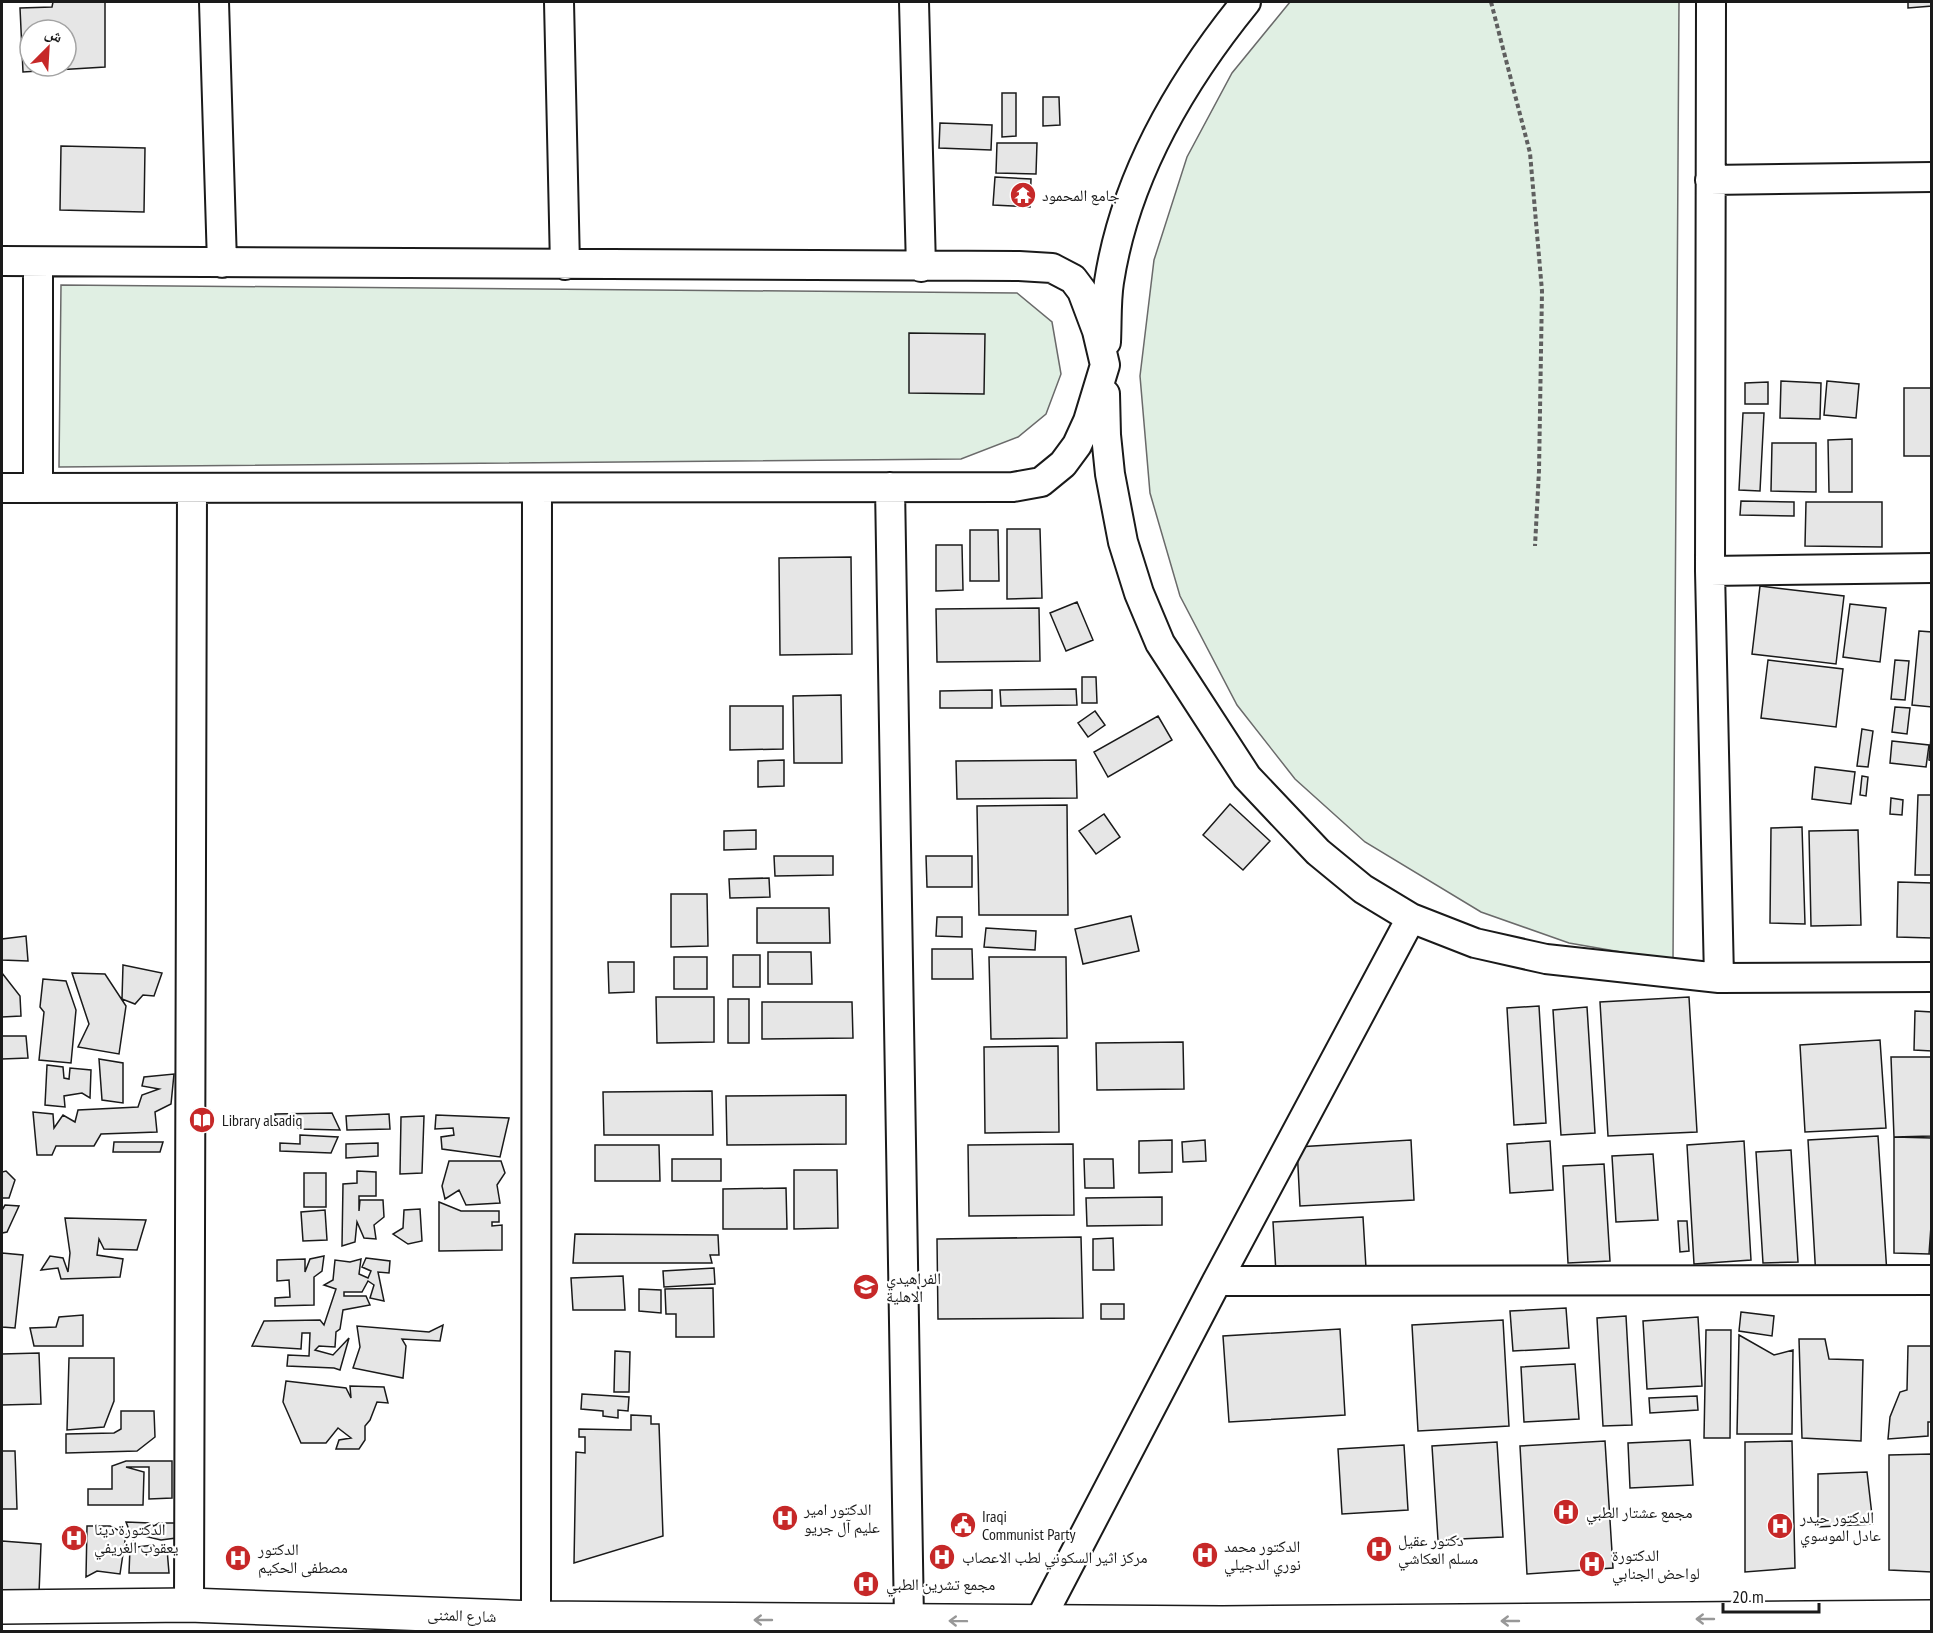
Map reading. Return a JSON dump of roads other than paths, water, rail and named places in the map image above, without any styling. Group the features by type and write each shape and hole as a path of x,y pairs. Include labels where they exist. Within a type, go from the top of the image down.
{"main road":[{"name":"شارع المثنى","path":"2,1607 189,1605 536,1618 909,1620 1160,1627 1932,1617"},
{"path":"27,1632 29,1623 38,1612 52,1607"}],"street":[{"path":"214,2 222,263"},
{"path":"559,2 566,265"},
{"path":"914,2 921,267"},
{"path":"1246,2 1221,33 1176,101 1136,184 1117,239 1108,285 1105,365 1106,435 1110,474 1123,542 1139,593 1160,643 1247,777 1318,852 1363,889 1411,918 1475,943 1546,959 1719,978 1932,977"},
{"path":"1711,2 1710,571 1719,978"},
{"path":"1710,180 1932,177"},
{"path":"2,261 1052,268 1073,279 1082,291 1097,331 1105,365 1089,421 1077,445 1063,464 1041,482 1013,487 2,488"},
{"path":"38,262 38,488"},
{"path":"189,1605 192,488"},
{"path":"536,1618 537,488"},
{"path":"890,488 909,1620"},
{"path":"1710,571 1932,568"},
{"path":"1039,1622 1217,1281 1411,918"},
{"path":"1217,1281 1932,1280"}],"place":[{"name":"جامع المحمود","path":"1023,195"},
{"name":"Library alsadiq","path":"202,1120"},
{"name":"الفراهيدي الاهلية","path":"866,1287"},
{"name":"مجمع عشتار الطبي","path":"1566,1512"},
{"name":"الدكتور امير عليم آل جريو","path":"785,1518"},
{"name":"Iraqi Communist Party","path":"963,1525"},
{"name":"الدكتور حيدر عادل الموسوي","path":"1780,1526"},
{"name":"الدكتورة دينا يعقوب الغريفي","path":"74,1538"},
{"name":"دكتور عقيل مسلم العكاشي","path":"1379,1549"},
{"name":"الدكتور محمد نوري الدجيلي","path":"1205,1555"},
{"name":"مركز اثير السكوني لطب الاعصاب","path":"942,1557"},
{"name":"الدكتور مصطفى الحكيم","path":"238,1558"},
{"name":"الدكتورة لواحض الجنابي","path":"1592,1564"},
{"name":"مجمع تشرين الطبي","path":"866,1584"}]}
